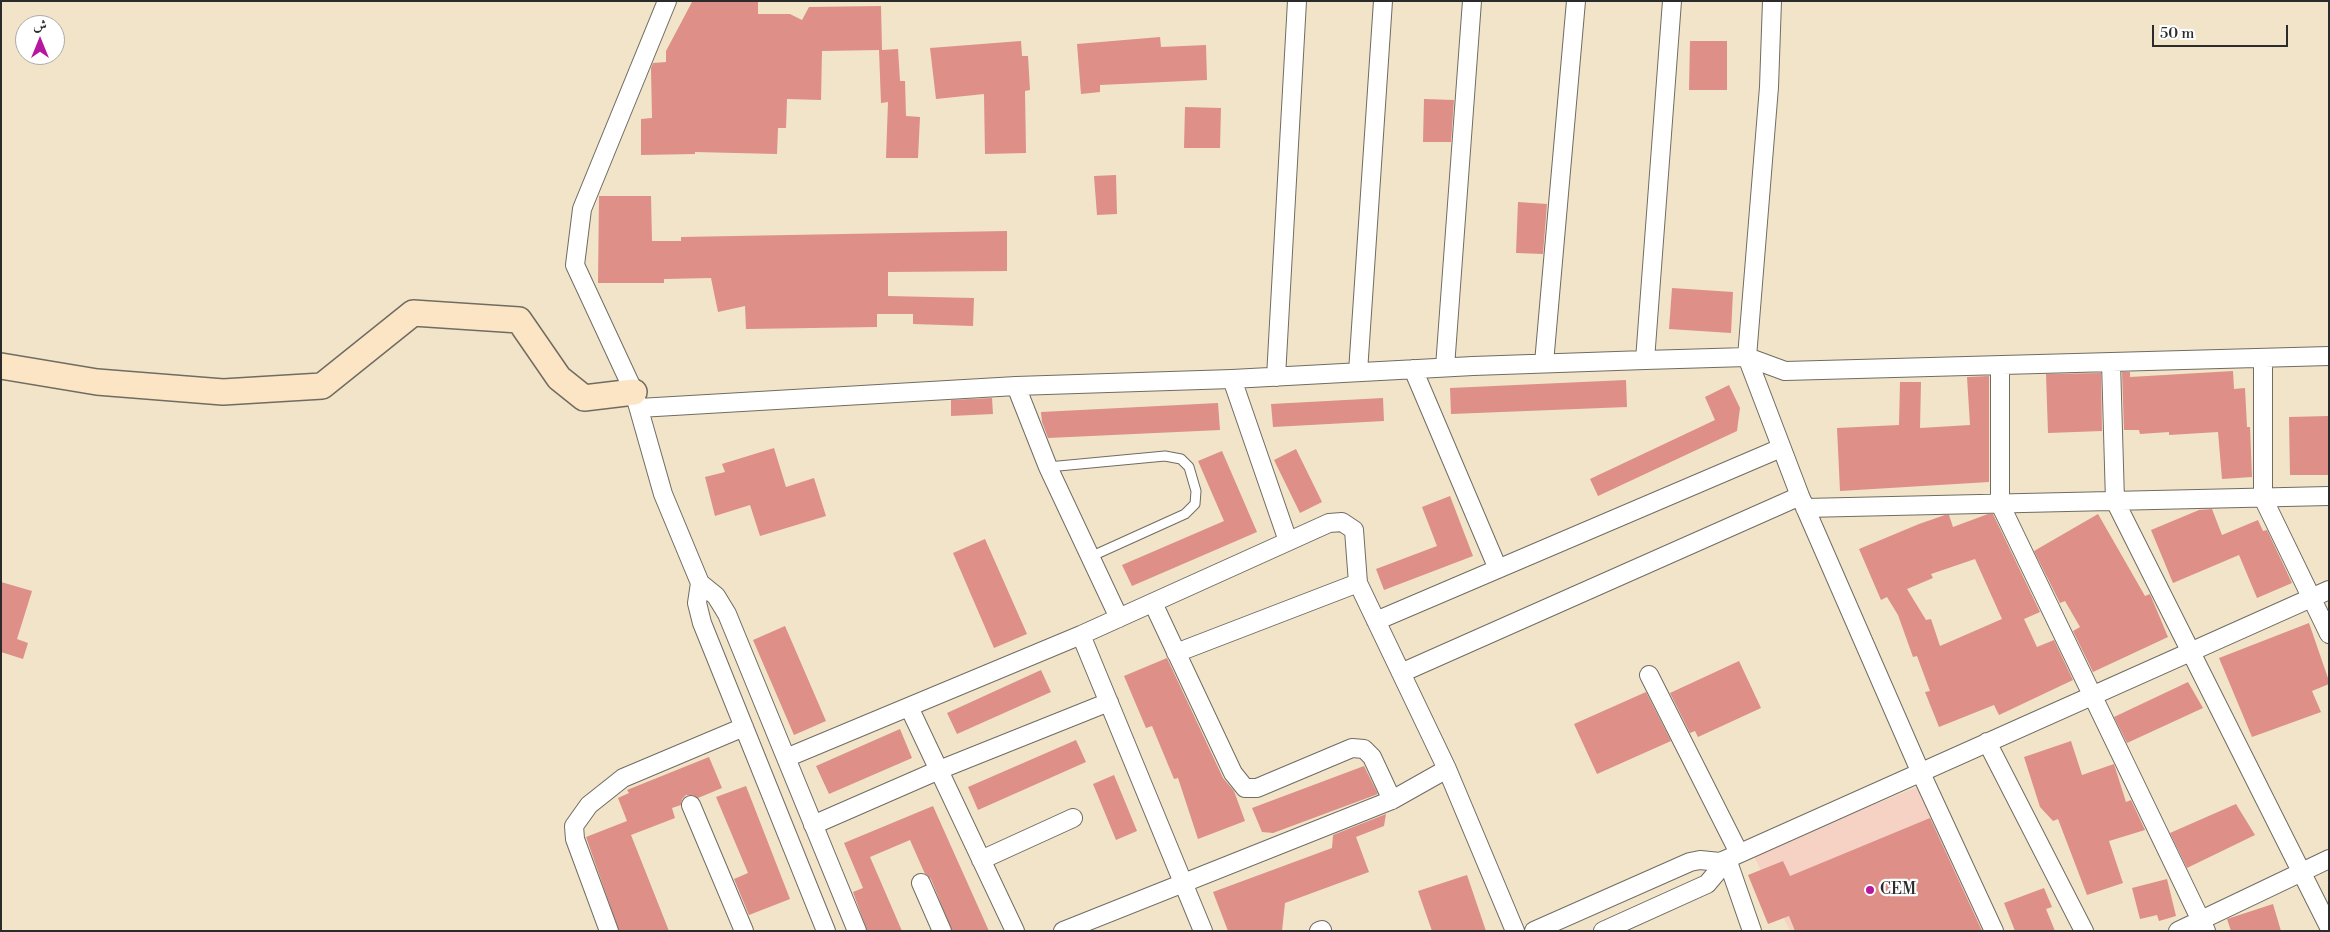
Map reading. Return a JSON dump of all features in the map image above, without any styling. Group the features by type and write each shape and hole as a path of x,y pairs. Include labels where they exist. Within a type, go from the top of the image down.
{"street":[{"path":"666,1 582,209 575,266 637,400 663,494 700,583 716,596 727,614 856,931"},
{"path":"1276,377 1297,1"},
{"path":"1358,372 1382,1"},
{"path":"1445,367 1472,1"},
{"path":"1544,363 1576,1"},
{"path":"1645,360 1672,1"},
{"path":"1772,1 1770,87 1746,357 1803,502 1920,771 1994,931"},
{"path":"1,366 97,382 223,392 322,386 413,313 519,320 559,378 584,398 637,400 1232,379 1445,367 1746,357 1784,371 2329,356"},
{"path":"2263,358 2263,498 2329,634"},
{"path":"2111,362 2115,501 2329,927"},
{"path":"2000,365 2000,504 2203,925"},
{"path":"1413,369 1498,569"},
{"path":"1232,379 1288,542"},
{"path":"1016,386 1048,467 1120,618"},
{"path":"1376,621 1781,448"},
{"path":"1401,673 1803,502 2000,504 2329,496"},
{"path":"786,758 1081,635 1329,523 1342,522 1354,530 1358,584 1447,769 1515,931"},
{"path":"700,583 697,593 698,613 826,931"},
{"path":"1176,653 1358,584"},
{"path":"1534,931 1690,862 1729,858 1920,771 2329,590"},
{"path":"1153,603 1233,773 1245,788 1257,788 1352,748 1364,749 1372,757 1392,800"},
{"path":"1081,635 1203,931"},
{"path":"1649,674 1729,858 1752,931"},
{"path":"813,825 939,770 1109,702"},
{"path":"909,706 1015,931"},
{"path":"609,931 574,839 574,826 589,805 623,778 744,727"},
{"path":"1987,742 2084,931"},
{"path":"1063,931 1392,800 1447,769"},
{"path":"691,805 744,931"},
{"path":"982,860 1073,818"},
{"path":"1603,931 1707,884 1729,858"},
{"path":"2178,931 2203,925 2329,859"},
{"path":"920,883 942,931"}],"lane":[{"path":"1048,467 1165,456 1181,459 1189,467 1196,491 1195,504 1185,514 1090,557"}],"shaded area":[{"name":"CEM","path":"1922,785 1989,931 1790,931 1753,854"}],"building":[{"path":"758,1 758,14 790,14 802,20 809,7 881,6 882,50 898,49 900,81 905,81 906,116 920,117 918,158 886,158 888,102 881,103 879,50 822,51 821,100 787,99 786,128 778,128 777,154 695,152 695,154 641,155 641,119 652,118 651,68 653,63 666,62 666,51 692,2"},
{"path":"1160,37 1161,47 1206,45 1207,80 1100,85 1100,92 1081,94 1077,44"},
{"path":"1021,41 1022,56 1028,56 1030,90 1025,91 1026,153 985,154 984,94 936,99 930,48"},
{"path":"1690,41 1727,41 1727,90 1689,90"},
{"path":"1424,99 1454,100 1451,142 1423,142"},
{"path":"1185,107 1221,108 1220,148 1184,148"},
{"path":"1116,175 1117,214 1097,215 1094,176"},
{"path":"599,196 651,196 652,241 681,241 681,237 1007,231 1007,271 888,272 888,296 974,298 973,326 913,324 913,314 877,314 877,327 746,329 745,306 718,312 711,278 664,279 664,283 598,283"},
{"path":"1518,202 1547,204 1543,254 1516,253"},
{"path":"1672,288 1733,292 1731,333 1669,329"},
{"path":"2233,371 2234,389 2245,388 2247,427 2250,427 2252,477 2222,479 2218,432 2169,435 2169,432 2140,434 2139,430 2124,430 2122,372 2130,372 2130,377"},
{"path":"2101,373 2102,431 2048,433 2046,374"},
{"path":"1989,376 1989,482 1840,491 1837,428 1899,425 1900,382 1921,382 1920,428 1970,425 1967,377"},
{"path":"1626,380 1627,407 1451,414 1450,388"},
{"path":"1729,385 1740,408 1737,431 1598,496 1590,479 1715,420 1705,397"},
{"path":"992,398 993,414 951,416 951,400"},
{"path":"1383,398 1384,421 1273,427 1271,404"},
{"path":"1218,403 1220,430 1048,438 1042,422 1041,412"},
{"path":"2329,416 2329,475 2290,475 2289,417"},
{"path":"774,448 786,487 814,478 826,516 760,536 750,505 715,516 705,477 725,472 722,464"},
{"path":"1296,449 1322,502 1300,513 1274,460"},
{"path":"1222,451 1257,532 1132,586 1122,565 1224,521 1198,461"},
{"path":"1450,496 1473,556 1384,590 1376,569 1437,546 1422,507"},
{"path":"2212,509 2222,535 2258,520 2263,531 2267,530 2292,583 2257,598 2239,555 2173,583 2151,530 2199,510"},
{"path":"1988,514 1993,514 2040,612 2024,619 2037,647 2054,640 2073,680 1999,715 1994,705 1939,727 1925,692 1930,691 1917,656 1913,657 1898,615 1887,597 1881,600 1859,549 1945,515 1949,515 1953,527","holes":["1975,559 2002,619 1940,646 1931,619 1926,620 1907,589 1933,578 1931,574"]},
{"path":"2098,514 2145,596 2150,594 2168,637 2093,672 2073,631 2080,627 2065,601 2060,603 2034,551"},
{"path":"985,539 1027,634 994,648 953,553"},
{"path":"1,582 32,591 17,639 28,643 23,659 1,652"},
{"path":"2309,623 2329,681 2329,684 2312,691 2321,712 2252,737 2219,658"},
{"path":"785,626 826,721 794,735 753,640"},
{"path":"1167,658 1223,778 1234,791 1245,821 1198,839 1178,778 1174,779 1152,726 1146,728 1124,676"},
{"path":"1739,661 1761,708 1698,737 1695,731 1690,733 1670,693"},
{"path":"1041,670 1051,692 957,734 947,713"},
{"path":"2188,682 2203,708 2127,743 2114,717"},
{"path":"1646,692 1671,741 1597,774 1574,724"},
{"path":"900,729 912,758 829,794 816,766"},
{"path":"1076,740 1086,762 978,810 968,787"},
{"path":"2071,741 2082,775 2114,764 2126,802 2131,800 2145,830 2109,841 2123,883 2087,895 2058,819 2053,821 2040,807 2024,757"},
{"path":"709,757 722,788 698,798 693,795 686,795 682,799 681,805 672,808 675,818 631,835 669,931 619,931 586,837 627,821 618,798 629,793 627,790"},
{"path":"1364,766 1378,794 1273,833 1262,832 1252,808"},
{"path":"1114,775 1137,831 1116,840 1093,784"},
{"path":"746,786 790,899 749,915 734,879 748,873 716,797"},
{"path":"2236,804 2255,835 2187,868 2170,833"},
{"path":"933,806 989,931 952,931 931,879 925,874 910,840 870,857 902,931 867,931 853,892 863,888 844,843"},
{"path":"1386,814 1384,826 1356,837 1369,872 1285,903 1282,931 1228,931 1213,892 1332,848 1333,835"},
{"name":"CEM","path":"1930,818 1982,931 1795,931 1789,916 1768,924 1748,875 1783,861 1790,876"},
{"path":"1467,875 1486,931 1432,931 1418,891"},
{"path":"2167,879 2176,916 2159,921 2157,915 2140,919 2132,888"},
{"path":"2044,888 2052,907 2046,909 2055,931 2015,931 2004,903"},
{"path":"2273,904 2281,931 2231,931 2227,919"}],"place":[{"name":"CEM","path":"1870,890"}]}
